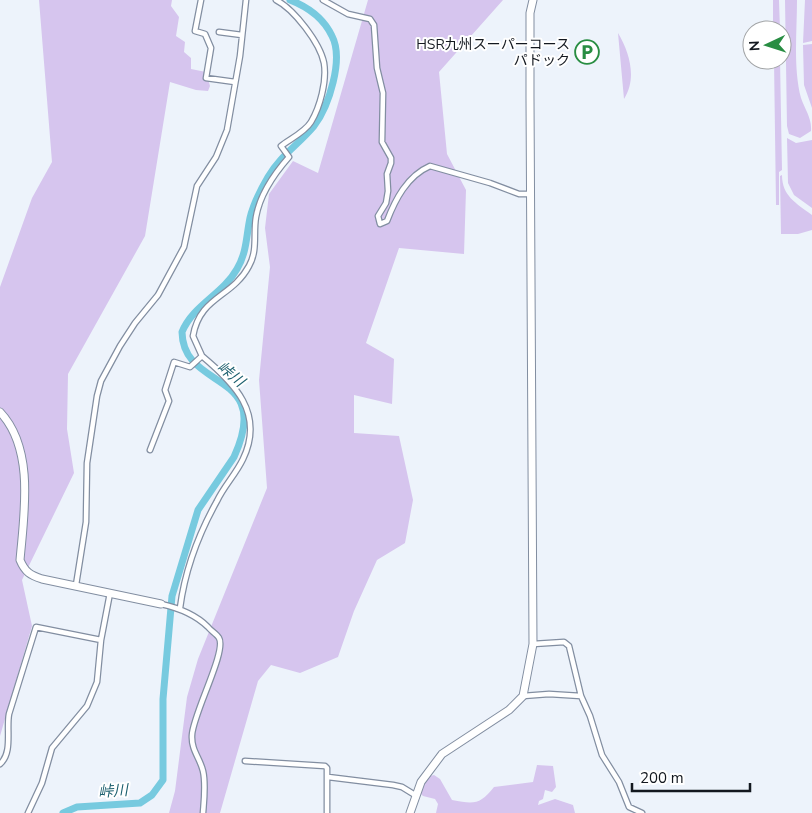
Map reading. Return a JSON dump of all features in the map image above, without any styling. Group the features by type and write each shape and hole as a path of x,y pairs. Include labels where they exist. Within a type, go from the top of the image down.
{"street":[{"path":"201,0 195,32 205,34 210,48 206,78 235,82"},
{"path":"76,585 86,522 85,492 91,427 101,382 120,346 135,323 158,295 184,247 197,186 224,141 235,82 246,0"},
{"path":"180,608 183,586 202,529 220,495 242,461 247,449 250,430 246,406 237,390 231,381 202,356 193,336 200,313 232,288 250,264 254,252 256,217 265,192 276,172 289,157 281,146 310,124 321,98 324,62 305,26 287,6 276,0"},
{"path":"323,0 348,14 370,19 374,25 377,68 383,93 382,142 391,158 387,174 388,191 386,203 378,216 380,224 387,221 397,198 410,180 430,166 490,183 519,194 531,194"},
{"path":"410,813 415,795 427,772 442,754 510,710 523,696 533,644 530,13 533,0"},
{"path":"219,32 242,35"},
{"path":"150,450 168,401 164,390 174,362 190,367 202,356"},
{"path":"0,412 10,425 24,467 20,560 24,570 31,576 42,580 76,585 180,608 205,624 219,637 221,647 217,663 205,689 192,733 193,748 203,770 204,813"},
{"path":"28,813 42,783 52,748 91,698 97,682 100,640 110,592"},
{"path":"0,764 4,760 7,750 6,727 9,714 36,627 100,640"},
{"path":"533,644 564,642 569,646 581,696 590,716 602,755 619,782 622,795 629,806 642,813"},
{"path":"523,696 548,694 581,696"},
{"path":"245,761 324,766 327,768 328,777 327,813"},
{"path":"328,777 393,785 402,787 415,795"}],"shaded area":[{"path":"39,0 172,0 171,6 179,17 176,36 185,42 184,52 191,58 191,69 206,72 210,86 208,91 196,90 170,82 145,236 68,374 67,429 74,473 22,580 32,626 0,736 0,287 32,198 52,162"},
{"path":"368,0 503,0 439,72 447,154 466,190 464,254 399,248 366,343 394,359 392,404 354,395 354,433 399,436 413,500 405,543 377,560 354,611 338,657 300,673 271,665 258,681 220,813 169,813 175,791 187,697 198,659 267,488 259,380 270,267 265,228 269,194 293,161 318,173"},
{"path":"773,0 779,0 780,20 773,20"},
{"path":"785,0 797,0 797,74 801,98 811,126 811,131 800,138 789,134 787,126 786,70 792,70 792,20 785,20"},
{"path":"805,0 812,0 812,41 803,43"},
{"path":"618,33 629,57 631,75 628,91 624,99"},
{"path":"812,44 812,108 804,85 803,45"},
{"path":"774,70 780,70 782,170 779,172 779,205 776,205"},
{"path":"787,138 796,143 812,140 812,208 794,195 788,183"},
{"path":"782,175 787,194 795,203 812,215 812,230 798,234 781,234 780,176"},
{"path":"537,765 553,766 556,787 552,792 545,790 543,799 539,801 538,805 555,799 573,805 575,813 436,813 438,804 435,799 423,796 419,792 427,777 434,775 440,779 452,800 476,802 485,797 494,787 533,782"}],"waterway":[{"name":"峠川","path":"63,813 77,807 140,803 152,795 163,780 163,699 172,596 198,510 234,457 243,429 243,409 235,395 196,364 186,351 182,332 193,314 224,286 237,269 244,250 255,202 268,177 278,163 314,126 320,117 325,107 336,69 335,46 328,29 314,13 290,0"}],"place":[{"name":"HSR九州スーパーコース パドック","path":"587,52"}]}
